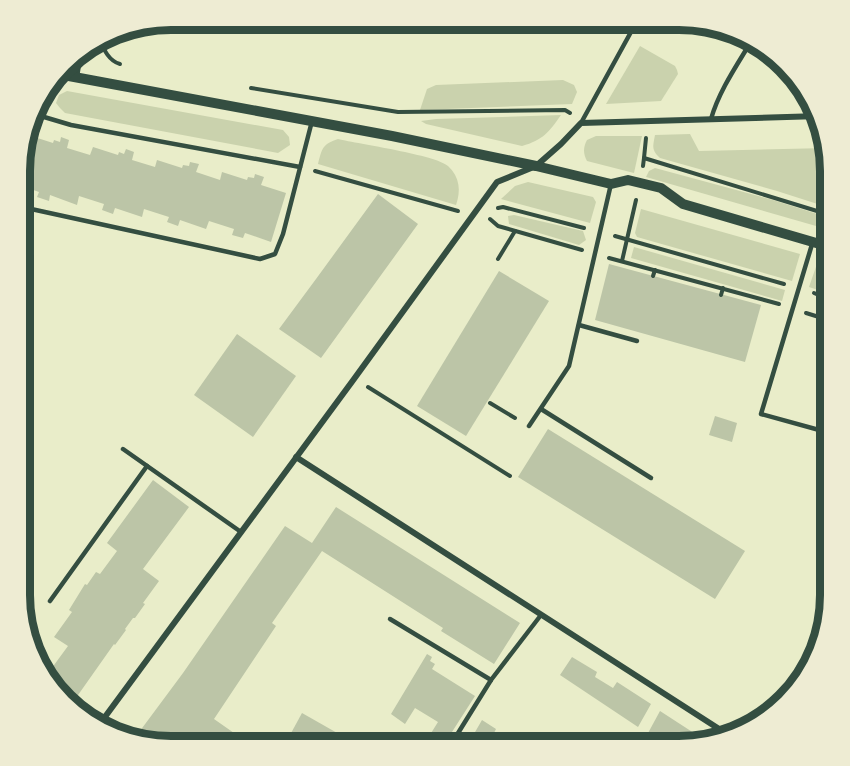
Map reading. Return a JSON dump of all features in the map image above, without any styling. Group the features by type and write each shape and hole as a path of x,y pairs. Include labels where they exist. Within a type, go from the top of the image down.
{"street":[{"path":"67,76 392,136 610,184 628,180 661,188 682,204 820,244"},
{"path":"104,718 497,182 536,166 580,123 809,116"},
{"path":"296,457 720,729"}],"lane":[{"path":"580,123 633,30"},
{"path":"711,119 723,89 747,48"},
{"path":"76,77 78,65"},
{"path":"41,118 300,167"},
{"path":"30,209 260,259 275,254 283,234 312,122"},
{"path":"529,426 569,366 610,184"},
{"path":"813,242 761,414 820,430"},
{"path":"579,325 637,341"},
{"path":"541,409 651,478"},
{"path":"123,449 241,532"},
{"path":"50,601 147,466"},
{"path":"456,736 491,680 541,615"},
{"path":"390,620 491,680"}],"path":[{"path":"103,48 114,62 125,65"},
{"path":"242,87 398,112 565,110 580,123"},
{"path":"300,167 456,211 503,207 600,232 799,288 820,296"},
{"path":"478,209 498,226 820,317"},
{"path":"498,259 515,231"},
{"path":"653,276 655,270"},
{"path":"721,294 723,288"},
{"path":"354,379 510,476"},
{"path":"490,403 529,426"}],"green space":[{"path":"640,46 675,66 678,74 661,101 606,104"},
{"path":"563,80 574,85 577,92 572,104 420,110 427,89 436,85"},
{"path":"67,91 283,130 289,137 290,145 278,153 65,113 56,103 59,95"},
{"path":"561,115 545,135 522,146 421,121 436,119"},
{"path":"690,134 699,151 818,148 820,205 660,158 654,150 655,135"},
{"path":"596,136 642,136 634,173 587,161 584,150 587,140"},
{"path":"338,139 441,162 452,170 457,179 459,195 456,205 318,164 324,148"},
{"path":"655,168 820,215 820,227 646,177 649,171"},
{"path":"528,182 593,197 596,202 590,223 501,199 515,186"},
{"path":"641,209 800,254 792,281 637,237 635,233"},
{"path":"514,215 583,231 586,240 579,245 509,224 508,216"},
{"path":"634,247 785,290 782,301 631,258"},
{"path":"818,261 820,262 820,291 809,287"}],"building":[{"path":"35,137 53,143 54,140 60,142 61,137 69,140 67,148 90,155 93,147 118,155 119,152 124,154 126,149 134,152 132,160 155,167 157,160 182,168 183,165 189,166 190,162 199,164 196,172 220,180 222,172 247,180 248,177 254,178 255,174 264,177 261,185 286,193 271,242 245,233 243,238 232,235 234,229 209,221 206,229 180,220 178,226 167,222 169,217 144,209 142,217 115,208 113,214 102,210 104,204 79,196 77,205 50,195 49,201 37,197 39,192 30,189 31,153"},
{"path":"378,194 418,224 321,358 279,329"},
{"path":"609,264 761,305 745,362 595,320"},
{"path":"499,271 549,301 466,436 417,406"},
{"path":"237,334 296,376 253,437 194,395"},
{"path":"715,416 737,423 732,442 709,435"},
{"path":"548,429 745,551 715,599 518,477"},
{"path":"153,480 189,507 143,569 159,581 143,603 145,604 75,699 51,669 68,646 54,637 72,612 69,610 85,584 87,585 96,572 100,574 117,551 107,543"},
{"path":"336,507 520,623 494,664 441,631 443,628 322,551 272,623 276,626 214,719 234,733 232,736 171,736 139,732 285,526 312,543"},
{"path":"427,654 432,657 430,661 435,664 432,669 475,696 449,736 429,736 438,722 415,708 405,724 391,714"},
{"path":"572,657 597,672 595,677 613,688 617,682 651,704 638,727 560,675"},
{"path":"660,711 697,735 688,736 646,736"},
{"path":"302,713 342,736 289,736"},
{"path":"482,720 496,729 492,736 473,736"}]}
